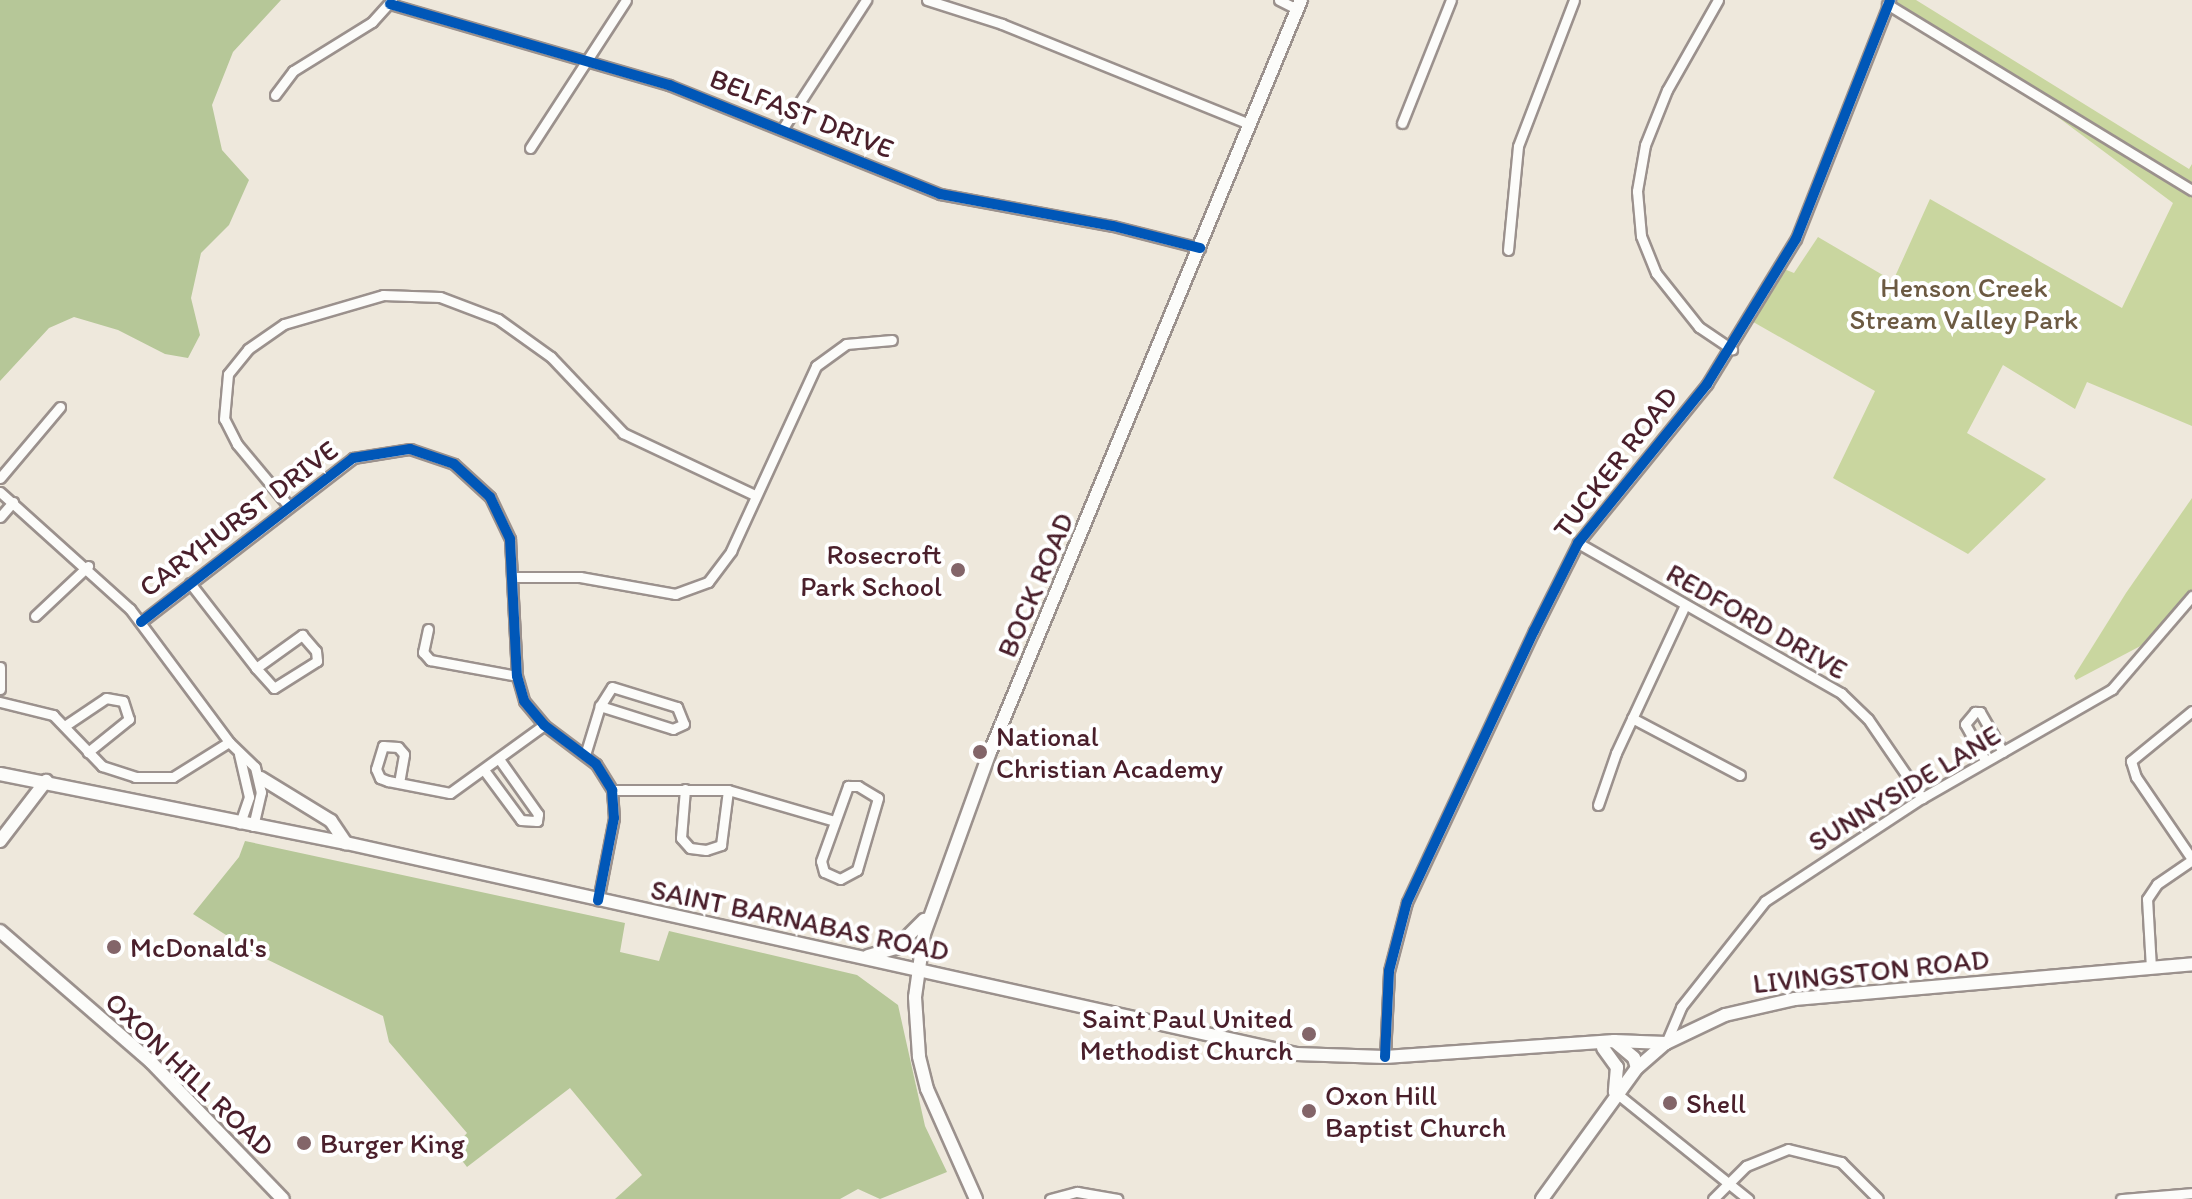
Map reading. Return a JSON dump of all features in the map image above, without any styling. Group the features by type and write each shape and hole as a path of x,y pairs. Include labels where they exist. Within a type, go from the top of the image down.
{"main road":[{"name":"BOCK ROAD","path":"976,1199 924,1080 915,1029 917,970 931,911 995,739 1299,4"},
{"name":"SAINT BARNABAS ROAD","path":"0,774 346,843 1296,1054 1385,1057 1666,1043"},
{"path":"261,778 331,821 346,843"},
{"path":"0,841 46,781"},
{"path":"859,957 896,948 931,911"},
{"name":"OXON HILL ROAD","path":"0,931 24,956 151,1062 283,1199"},
{"name":"OXON HILL ROAD","path":"0,942 24,956"},
{"name":"LIVINGSTON ROAD","path":"1542,1199 1615,1092 1637,1068 1666,1043 1710,1021 1770,1002 2192,964"},
{"path":"1605,1044 1634,1058 1637,1068"},
{"path":"1605,1044 1617,1067 1615,1092"}],"street":[{"path":"530,148 626,0"},
{"path":"783,128 866,0"},
{"path":"927,0 1002,24 1250,124"},
{"path":"1279,0 1299,4"},
{"path":"1402,123 1451,0"},
{"path":"1508,250 1518,146 1574,0"},
{"path":"1718,0 1667,90 1645,145 1637,191 1641,236 1656,273 1699,327 1732,349"},
{"path":"275,95 293,71 372,22 391,2"},
{"name":"BELFAST DRIVE","path":"391,2 669,85 783,128 940,194 1113,226 1200,248"},
{"path":"1889,2 2192,190"},
{"name":"TUCKER ROAD","path":"1385,1057 1389,971 1407,902 1578,543 1732,349 1796,239 1889,2"},
{"path":"287,504 232,436 222,402 228,374 248,349 284,324 383,295 440,297 498,319 551,357 631,439 755,495"},
{"path":"513,577 580,577 687,592 708,582 724,565 820,360 853,341 892,340"},
{"path":"0,478 60,407"},
{"name":"CARYHURST DRIVE","path":"141,622 287,504 362,454 402,449 439,457 476,480 499,511 510,539 517,676 524,701 544,725 585,755 612,790"},
{"path":"0,492 88,566 141,622 229,742 261,778 246,824"},
{"path":"0,517 13,502"},
{"name":"REDFORD DRIVE","path":"1578,543 1841,693 1868,719 1922,798"},
{"path":"35,616 88,566"},
{"path":"190,583 256,668 279,689 315,664 316,651 302,635 256,668"},
{"name":"SUNNYSIDE LANE","path":"1666,1043 1683,1005 1765,901 1922,798 2117,685 2192,596"},
{"path":"1598,805 1632,718 1685,605"},
{"path":"428,629 426,658 517,676"},
{"path":"0,667 0,689"},
{"path":"585,755 600,706 607,690 618,687 677,707 686,718 673,729 600,706"},
{"path":"66,725 106,698 123,701 129,719 88,752"},
{"path":"0,702 46,712 66,725 88,752 111,771 167,778 229,742"},
{"path":"2151,968 2147,899 2157,884 2192,860 2136,777 2131,761 2192,711"},
{"path":"1985,760 1965,724 1975,712 1980,712 2003,752"},
{"path":"1632,718 1740,775"},
{"path":"399,783 402,749 387,745 380,752 378,777 399,783 450,793 544,725"},
{"path":"238,751 247,770 249,797 246,824"},
{"path":"484,770 521,820 532,824 539,818 499,759"},
{"path":"848,786 875,793 877,804 857,870 848,879 828,874 821,866 835,821 848,786"},
{"path":"685,789 681,838 690,848 712,850 723,839 728,790"},
{"path":"598,900 613,828 612,790 728,790 835,821"},
{"path":"1615,1092 1748,1199"},
{"path":"1713,1199 1728,1181 1769,1153 1800,1150 1849,1166 1878,1199"},
{"path":"1050,1199 1077,1192 1117,1199"},
{"path":"2121,1199 2177,1197 2192,1193"}],"green space":[{"path":"0,0 281,0 233,52 212,105 222,150 249,180 229,225 201,253 191,298 200,335 188,358 165,354 118,330 74,317 49,328 0,381"},
{"name":"Henson Creek Stream Valley Park","path":"1898,0 1916,0 2189,169 2192,164 2192,426 2087,382 2075,409 2003,365 1967,433 2046,479 1968,554 1833,478 1875,391 1748,319 1779,267 1794,273 1818,237 1893,281 1930,199 2122,308 2173,203 2055,115 1890,13"},
{"path":"2192,498 2192,603 2167,632 2076,680 2074,676 2126,593"},
{"path":"245,841 625,923 620,952 659,961 669,931 857,975 898,1005 925,1126 947,1172 880,1199 858,1189 840,1199 615,1199 642,1175 570,1088 467,1167 453,1149 467,1133 389,1042 383,1016 256,954 193,914 239,857"}],"cycle path":[{"path":"1385,1057 1389,971 1407,902 1534,631 1578,543 1707,384 1796,239 1890,0"},
{"path":"390,4 669,85 940,194 1113,226 1200,248"},
{"path":"141,622 353,458 410,449 454,464 490,497 510,539 517,676 524,701 544,725 596,764 612,790 614,818 598,900"}],"place":[{"name":"Rosecroft Park School","path":"958,570"},
{"name":"National Christian Academy","path":"980,752"},
{"name":"McDonald's","path":"114,947"},
{"name":"Saint Paul United Methodist Church","path":"1309,1034"},
{"name":"Shell","path":"1670,1103"},
{"name":"Oxon Hill Baptist Church","path":"1309,1111"},
{"name":"Burger King","path":"304,1143"}]}
